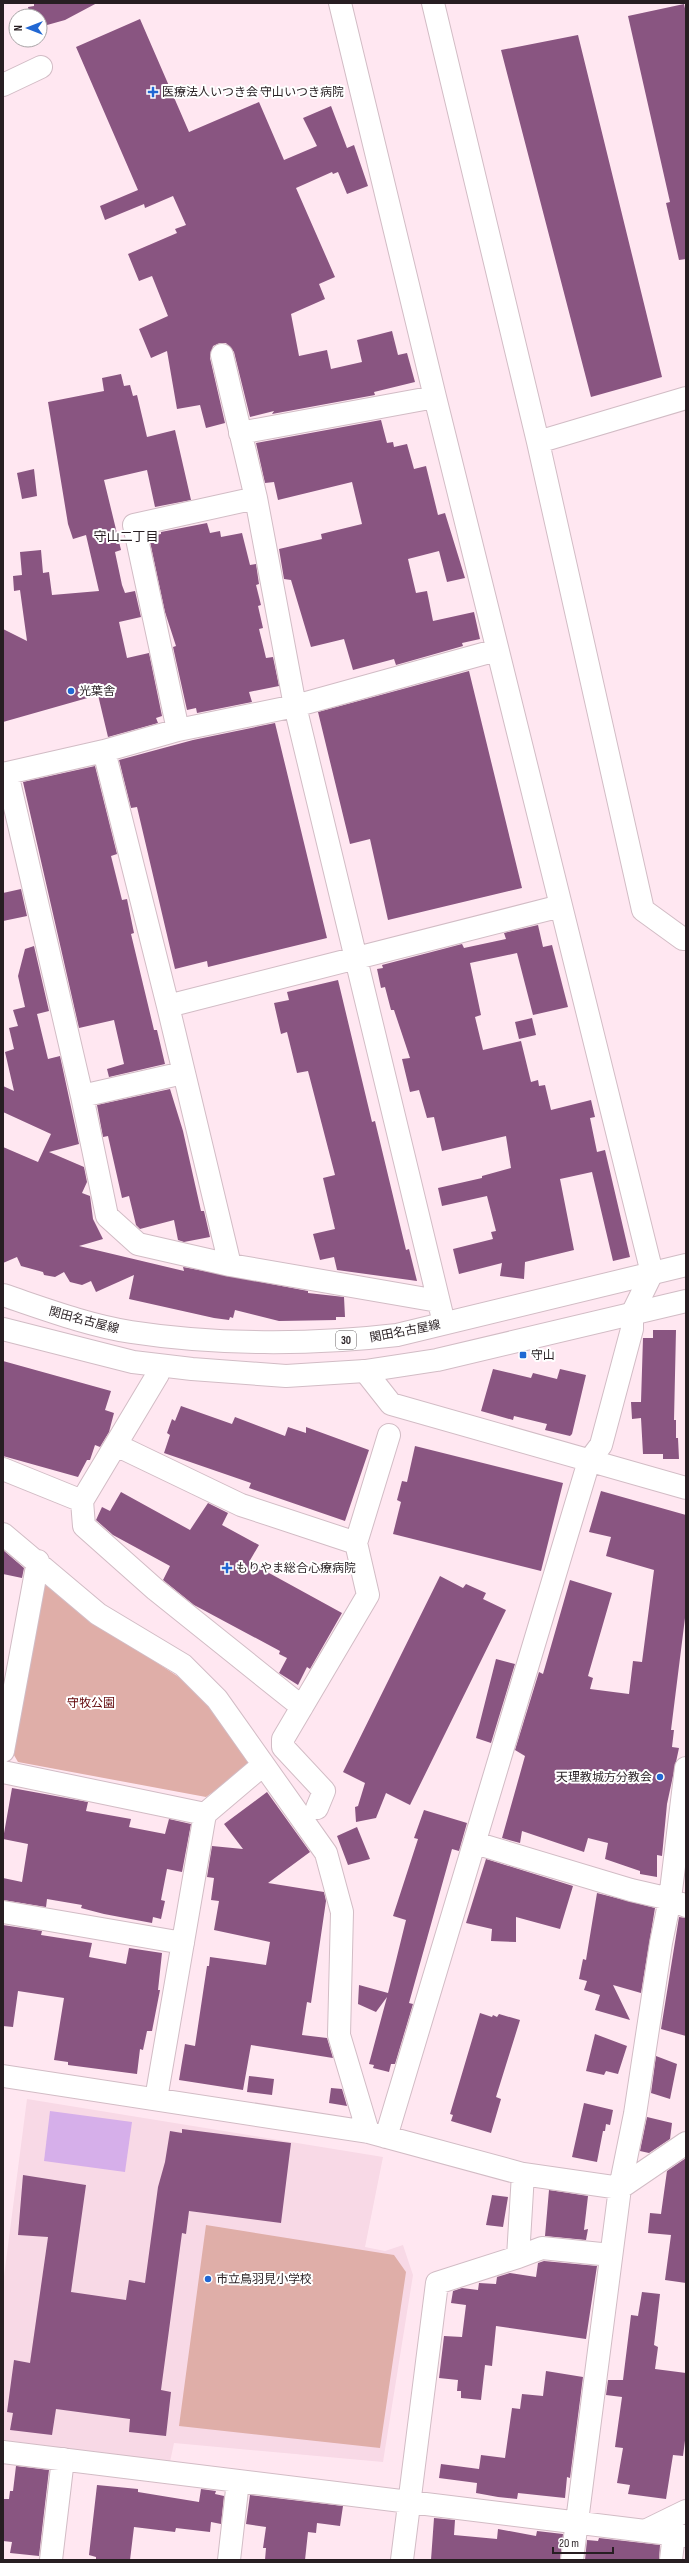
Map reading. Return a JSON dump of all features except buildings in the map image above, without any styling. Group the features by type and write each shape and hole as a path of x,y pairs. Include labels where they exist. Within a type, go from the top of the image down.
{"street":[{"path":"340,3 435,397 652,1273 632,1314 632,1329 601,1445 589,1461 475,1843 377,2134"},
{"path":"433,3 538,442 643,910 683,939 686,939"},
{"path":"3,85 41,67"},
{"path":"222,355 256,498 295,706 444,1323"},
{"path":"240,433 435,397"},
{"path":"538,442 686,398"},
{"path":"178,730 134,525 256,498"},
{"path":"438,1301 230,1265 138,1244 107,1216 82,1096 5,774 104,751 178,730 295,706 498,650"},
{"path":"104,751 168,1006 230,1265"},
{"path":"168,1006 561,906"},
{"path":"82,1096 183,1073"},
{"name":"関田名古屋線","path":"3,1296 69,1318 130,1332 192,1338 282,1342 359,1340 397,1335 686,1265"},
{"path":"3,1329 133,1362 184,1368 286,1376 365,1371 437,1360 686,1300"},
{"path":"365,1371 391,1404 686,1488"},
{"path":"158,1374 82,1501 84,1526 156,1590 302,1707"},
{"path":"317,1808 324,1791 283,1747 283,1739 368,1595 356,1543 389,1435"},
{"path":"116,1445 241,1505 356,1543"},
{"path":"3,1469 82,1501"},
{"path":"3,1534 38,1561 98,1614 183,1666 217,1699 326,1853 342,1912 339,2035 377,2134"},
{"path":"3,1751 38,1561"},
{"path":"156,2099 205,1814 263,1766"},
{"path":"572,2560 620,2188 635,2114 661,1943 678,1902 686,1768"},
{"path":"3,1772 205,1814"},
{"path":"475,1843 678,1902"},
{"path":"3,1912 183,1942"},
{"path":"3,2076 377,2134 523,2174 620,2188 686,2143"},
{"path":"518,2257 523,2174"},
{"path":"402,2560 437,2283 542,2248 611,2255"},
{"path":"3,2452 680,2535 671,2560"},
{"path":"51,2560 63,2459"},
{"path":"228,2560 238,2481"},
{"path":"645,2531 686,2511"}],"shaded area":[{"name":"市立鳥羽見小学校","path":"27,2099 383,2157 365,2247 385,2251 403,2245 413,2275 383,2462 174,2443 170,2462 3,2440 3,2284"},
{"path":"50,2111 132,2122 125,2172 44,2161"}],"green space":[{"name":"守牧公園","path":"50,1582 127,1643 200,1691 251,1758 249,1766 206,1797 18,1762 11,1750 38,1589"},
{"path":"206,2225 394,2255 406,2272 380,2448 179,2426"}],"place":[{"name":"医療法人いつき会 守山いつき病院","path":"153,92"},
{"name":"光葉舎","path":"71,691"},
{"name":"守山","path":"523,1355"},
{"name":"もりやま総合心療病院","path":"227,1568"},
{"name":"天理教城方分教会","path":"660,1777"},
{"name":"市立鳥羽見小学校","path":"208,2279"}],"district":[{"name":"守山二丁目","path":"126,536"}]}
